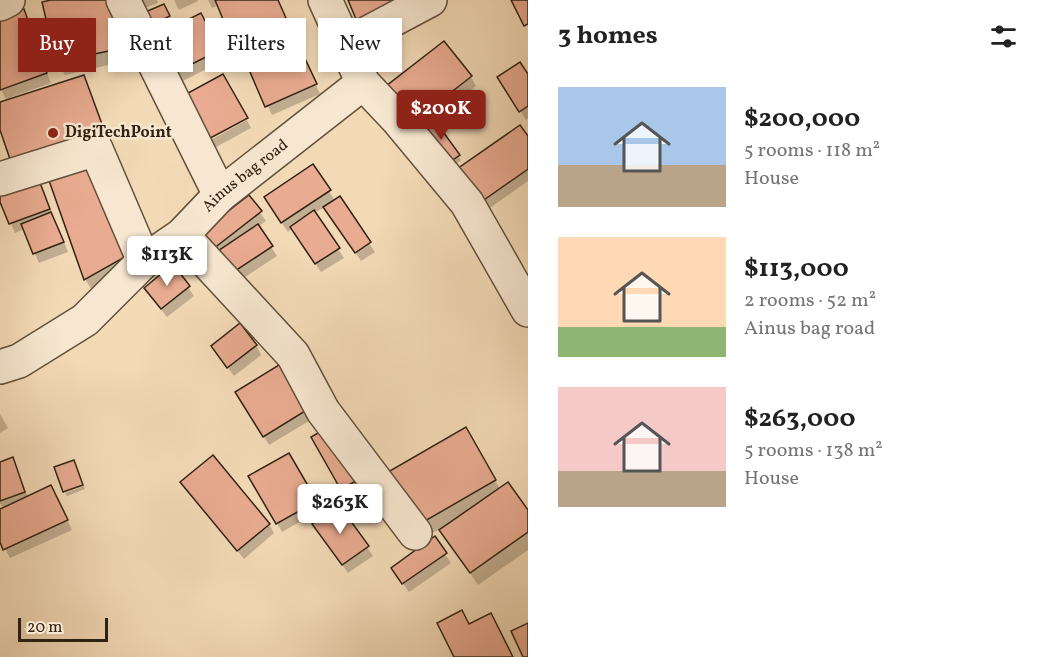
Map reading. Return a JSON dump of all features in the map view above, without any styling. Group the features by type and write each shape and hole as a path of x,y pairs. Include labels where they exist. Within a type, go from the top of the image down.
{"street":[{"path":"0,4 8,0"},
{"path":"123,0 220,195"},
{"path":"325,0 333,18"},
{"path":"396,18 430,0"},
{"path":"358,72 363,83 398,120 467,203 528,310"},
{"name":"Ainus bag road","path":"0,367 20,361 85,320 144,261 182,235 220,195 363,83"},
{"path":"0,179 96,149 144,261"},
{"path":"182,235 293,355 323,411 415,533"}],"building":[{"path":"118,0 122,18 108,18 108,51 96,54 96,18 46,18 42,2"},
{"path":"215,0 278,0 286,18 222,18"},
{"path":"348,0 407,0 370,18 356,18"},
{"path":"511,0 528,0 528,24 524,26"},
{"path":"164,4 170,16 145,18 143,13"},
{"path":"24,9 27,18 18,18 18,72 47,73 0,90 0,17"},
{"path":"201,13 205,21 205,58 193,64 193,18 191,18"},
{"path":"444,41 472,76 408,126 381,90"},
{"path":"306,61 317,84 265,107 250,72 306,72"},
{"path":"520,62 528,74 528,106 519,112 497,77"},
{"path":"223,74 248,118 201,143 177,99"},
{"path":"84,75 106,135 12,165 0,130 0,102"},
{"path":"433,118 460,155 448,163 422,126"},
{"path":"520,125 528,136 528,169 481,202 457,169"},
{"path":"92,155 130,254 84,280 46,172"},
{"path":"313,164 331,190 281,223 264,197"},
{"path":"36,172 50,209 9,224 0,202 0,186"},
{"path":"249,195 262,211 213,249 200,233"},
{"path":"340,196 371,242 355,253 323,207"},
{"path":"314,210 340,248 315,264 290,227"},
{"path":"51,212 64,242 33,254 21,224"},
{"path":"258,224 273,246 229,275 215,253"},
{"path":"173,264 190,286 161,309 144,288"},
{"path":"240,323 257,345 227,368 211,346"},
{"path":"287,360 315,405 263,437 235,392"},
{"path":"332,425 362,477 341,490 311,437"},
{"path":"466,427 496,480 418,525 388,472"},
{"path":"289,453 317,501 276,524 248,476"},
{"path":"213,455 270,524 237,551 180,482"},
{"path":"13,457 25,492 0,501 0,462"},
{"path":"74,460 83,485 63,492 54,467"},
{"path":"508,482 528,510 528,532 470,573 439,530"},
{"path":"51,485 68,520 3,550 0,542 0,509"},
{"path":"339,505 369,546 342,565 312,524"},
{"path":"435,536 447,553 402,584 391,568"},
{"path":"462,610 469,624 491,613 513,657 454,657 437,623"},
{"path":"528,623 528,657 523,657 511,631"}],"place":[{"name":"DigiTechPoint","path":"53,133"}]}
